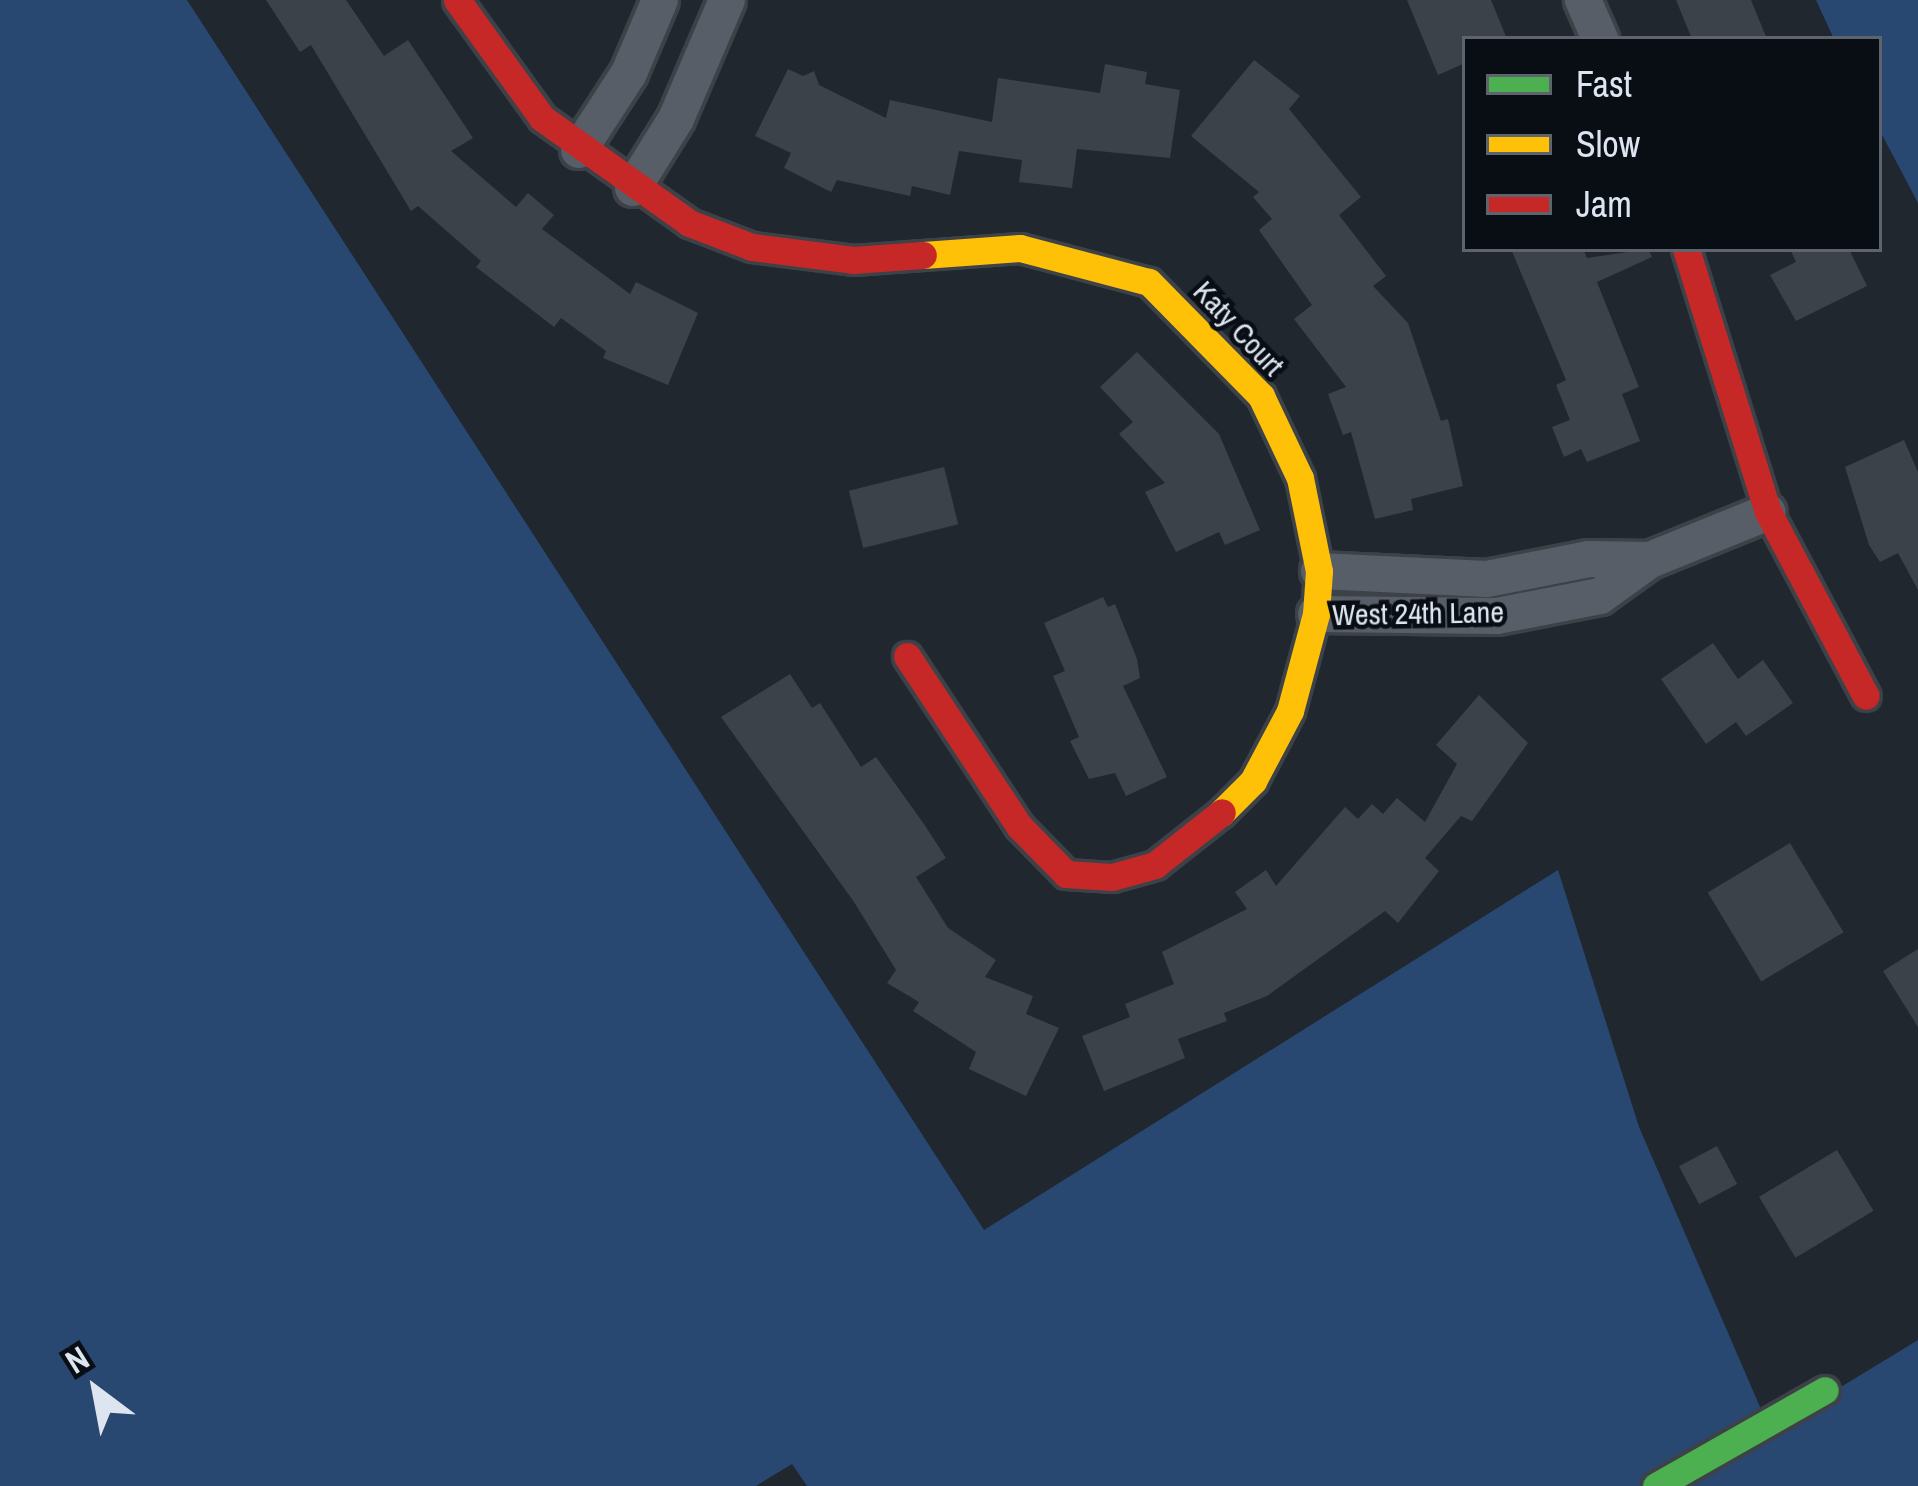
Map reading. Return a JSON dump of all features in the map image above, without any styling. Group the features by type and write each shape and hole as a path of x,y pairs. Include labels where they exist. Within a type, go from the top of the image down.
{"street":[{"name":"Katy Court","path":"458,0 506,76 579,150 689,223 752,247 853,260 1020,248 1149,282 1261,396 1300,478 1319,572 1316,614 1290,711 1252,781 1202,832 1155,865 1112,877 1066,874 1042,855 907,656"},
{"path":"579,150 628,73 660,0"},
{"path":"633,188 676,119 727,0"},
{"path":"1583,0 1599,36"},
{"path":"1687,252 1768,512 1866,696"},
{"name":"West 24th Lane","path":"1316,614 1497,616 1600,596 1650,560 1768,512"},
{"name":"West 24th Lane","path":"1319,572 1487,579 1589,559 1650,560"},
{"path":"1656,1486 1825,1390"}],"shaded area":[{"path":"0,0 187,0 984,1230 1558,870 1639,1127 1770,1430 1918,1340 1918,1486 807,1486 792,1464 756,1486 0,1486"},
{"path":"1816,0 1918,0 1918,203 1882,135 1882,36 1833,36"}],"building":[{"path":"266,0 346,0 384,56 408,40 473,138 451,151 516,207 528,193 554,215 542,229 630,294 636,282 698,313 668,385 603,358 606,351 561,318 554,327 476,267 481,261 418,206 411,211 311,45 300,52"},
{"path":"1407,0 1491,0 1506,36 1462,36 1462,64 1438,75"},
{"path":"1676,0 1751,0 1766,36 1691,36"},
{"path":"1254,60 1300,96 1289,109 1361,197 1339,215 1386,276 1373,286 1408,323 1441,421 1448,419 1463,486 1411,499 1413,510 1375,519 1351,432 1343,435 1328,394 1346,387 1294,319 1312,305 1259,230 1272,219 1253,197 1259,192 1191,136"},
{"path":"1105,64 1147,72 1145,84 1180,90 1170,158 1077,149 1072,188 1019,182 1022,160 959,151 950,195 912,186 910,196 837,180 831,192 784,168 791,153 755,136 788,69 803,76 814,71 819,85 886,118 890,100 992,122 998,78 1100,93"},
{"path":"1512,252 1584,252 1587,258 1650,252 1652,257 1597,282 1639,387 1622,394 1640,441 1587,462 1581,449 1564,457 1552,427 1570,420 1556,385 1566,380"},
{"path":"1791,252 1850,252 1867,286 1796,321 1770,275 1796,262"},
{"path":"1137,352 1219,434 1260,530 1225,545 1219,532 1176,552 1145,492 1165,483 1119,434 1133,422 1100,387"},
{"path":"1904,440 1918,472 1918,590 1898,553 1880,562 1869,545 1845,467"},
{"path":"944,467 958,524 863,548 849,491"},
{"path":"1103,597 1108,607 1115,604 1137,659 1140,678 1123,686 1167,777 1126,796 1115,773 1089,779 1070,741 1079,737 1053,676 1065,671 1044,623"},
{"path":"1713,643 1738,679 1763,660 1793,703 1746,736 1736,722 1706,744 1661,679"},
{"path":"790,674 812,708 820,703 861,767 876,757 946,858 916,877 948,928 996,960 985,977 1033,996 1026,1014 1059,1028 1026,1096 969,1069 976,1052 913,1011 919,1002 887,983 896,970 854,902 721,717"},
{"path":"1479,695 1528,743 1472,821 1461,816 1425,858 1439,871 1398,923 1385,911 1267,996 1224,1013 1227,1021 1178,1039 1185,1058 1104,1091 1082,1036 1130,1017 1125,1004 1174,984 1162,952 1247,909 1235,892 1266,870 1276,886 1345,807 1358,819 1372,804 1383,814 1397,798 1425,822 1457,764 1436,745"},
{"path":"1790,843 1844,932 1761,982 1708,892"},
{"path":"1918,949 1918,1027 1883,971"},
{"path":"1717,1146 1737,1184 1699,1204 1679,1166"},
{"path":"1837,1150 1874,1211 1796,1258 1759,1197"}],"traffic: fast":[{"path":"1656,1486 1825,1390"}],"traffic: slow":[{"path":"923,255 1020,248 1149,282 1261,396 1300,478 1319,571 1316,614 1290,711 1253,781 1222,812"}],"traffic: jam":[{"path":"457,0 542,118 689,223 752,247 853,260 923,255"},
{"path":"1687,252 1768,512 1866,696"},
{"path":"907,656 1019,826 1066,874 1112,877 1155,865 1222,812"}]}
